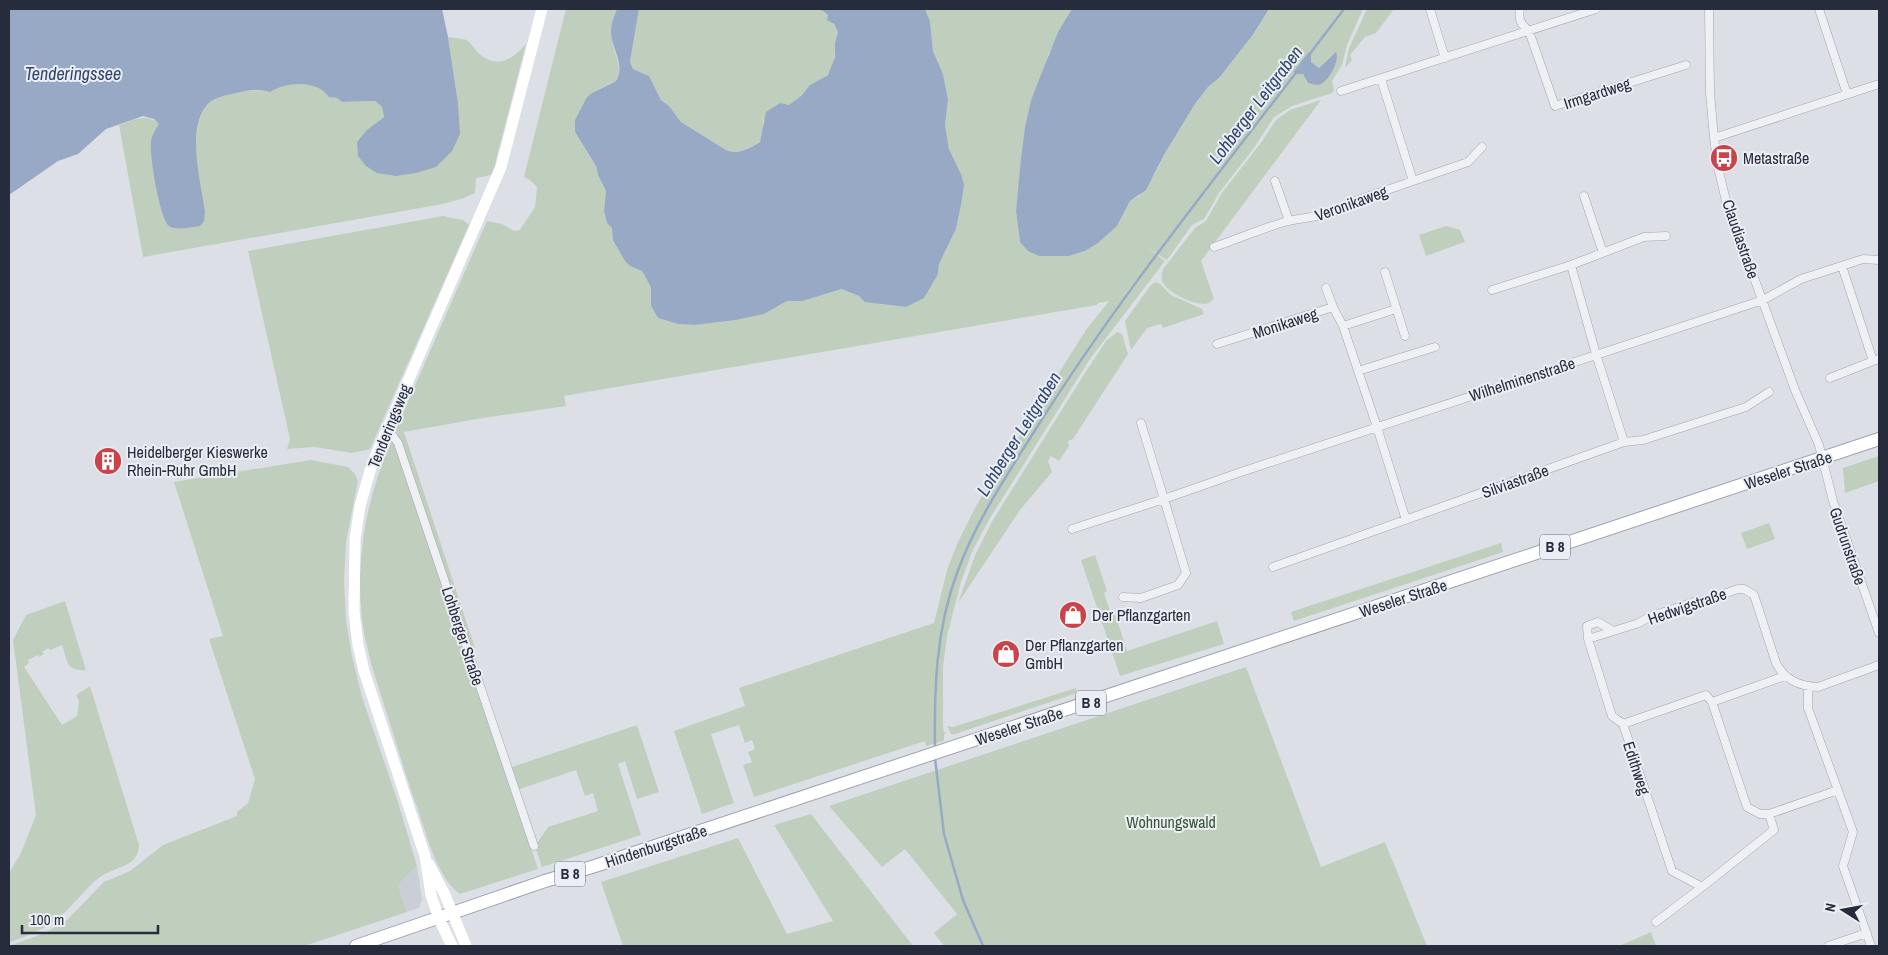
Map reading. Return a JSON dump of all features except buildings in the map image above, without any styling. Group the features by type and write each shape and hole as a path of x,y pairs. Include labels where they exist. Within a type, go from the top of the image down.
{"main road":[{"name":"Weseler Straße","path":"927,756 1879,439"},
{"name":"Hindenburgstraße","path":"356,946 454,914 545,881 927,756"}],"street":[{"name":"Tenderingsweg","path":"466,946 454,914 425,856 364,671 354,612 355,538 360,506 372,464 502,167 542,9"},
{"path":"1430,9 1445,58"},
{"path":"1520,9 1521,24 1529,31"},
{"path":"1341,91 1596,9"},
{"name":"Claudiastraße","path":"1709,9 1710,94 1718,167 1726,201 1795,390 1823,458"},
{"path":"1819,9 1847,94"},
{"name":"Irmgardweg","path":"1529,31 1555,106 1686,64"},
{"path":"1381,79 1413,181"},
{"path":"1714,138 1879,84"},
{"name":"Veronikaweg","path":"1214,247 1289,221 1316,218 1334,212 1355,201 1468,162 1482,146"},
{"path":"1275,181 1289,221"},
{"path":"1584,196 1603,253"},
{"path":"1492,290 1570,265 1644,236 1666,236"},
{"name":"Wilhelminenstraße","path":"1072,529 1762,300 1801,279 1864,259 1879,260"},
{"path":"1570,265 1624,442"},
{"path":"1830,378 1876,360 1842,266"},
{"path":"1384,272 1405,336"},
{"path":"1326,288 1333,307"},
{"name":"Monikaweg","path":"1217,344 1333,307 1342,326 1377,427"},
{"name":"Monikaweg","path":"1342,326 1396,309"},
{"path":"1358,371 1435,347"},
{"name":"Silviastraße","path":"1273,567 1624,442 1643,440 1746,406 1769,392"},
{"path":"1123,597 1141,598 1178,585 1186,573 1141,423"},
{"path":"1377,427 1406,520"},
{"name":"Lohberger Straße","path":"387,428 398,443 534,846"},
{"name":"Gudrunstraße","path":"1823,458 1833,501 1879,633"},
{"name":"Hedwigstraße","path":"1588,639 1639,623 1649,617 1697,601 1707,600 1738,589 1744,589 1754,595 1776,663 1785,676"},
{"path":"1612,631 1598,622 1587,626 1588,639 1612,716 1623,724"},
{"path":"1785,676 1799,684 1818,686 1879,665"},
{"name":"Edithweg","path":"1702,887 1672,871 1623,724 1706,695 1712,702 1785,676"},
{"path":"1808,686 1808,708 1853,832 1843,866 1871,946"},
{"path":"1712,702 1746,807 1760,814 1769,814 1838,790"},
{"path":"1656,922 1774,830 1769,814"},
{"name":"Tenderingsweg","path":"425,856 431,895 439,919 452,946"},
{"path":"1828,946 1866,933"}],"shaded area":[{"path":"417,866 422,900 419,908 407,912 398,885"}],"green space":[{"path":"566,9 617,9 613,22 612,36 619,68 618,77 616,81 592,93 575,132 596,166 606,191 604,211 607,223 612,228 614,240 630,266 642,271 646,278 651,288 651,306 658,318 678,324 694,325 736,320 764,314 787,301 804,301 843,289 879,304 906,307 938,274 939,264 956,229 961,205 961,174 949,149 945,125 948,99 943,74 933,51 930,21 925,9 1072,9 1048,55 1046,66 1031,100 1025,127 1016,211 1020,242 1039,256 1069,256 1085,251 1098,243 1117,226 1130,201 1139,196 1155,174 1165,153 1195,104 1208,87 1219,78 1252,36 1269,9 1363,9 1347,45 1342,65 1332,81 1334,89 1332,93 1292,106 1274,117 1254,148 1219,193 1204,219 1192,225 1167,260 1148,248 1165,261 1090,359 990,518 972,552 961,582 947,636 943,667 943,726 944,732 947,733 944,734 944,741 926,746 925,741 754,797 743,765 752,762 748,752 755,749 752,740 745,743 739,725 711,734 734,803 702,814 674,731 745,706 739,688 934,623 947,570 958,542 976,506 1086,330 1109,301 1098,303 1097,305 564,396 566,406 404,432 475,648 469,649 396,429 487,221 502,224 514,231 520,230 535,207 537,187 524,177","holes":["1311,53 1311,62 1319,68 1334,53 1308,83 1305,76 1300,73"]},
{"path":"639,9 816,9 823,11 828,15 838,32 833,66 828,75 810,85 801,96 763,121 760,142 752,147 735,152 726,150 681,122 669,106 661,100 649,76 633,69 630,62"},
{"path":"1367,9 1394,9 1376,33 1365,37 1350,55 1352,60 1345,68 1349,48"},
{"path":"448,37 466,40 482,56 494,61 506,60 512,57 526,44 494,168 491,175 476,178 475,193 443,204 143,257 119,125 140,118 149,118 159,124 155,133 169,226 176,228 200,226 196,181 196,145 201,115 210,102 236,93 257,90 270,91 292,84 309,85 317,87 329,97 337,98 342,102 375,101 382,107 384,117 376,123 458,103"},
{"path":"1321,100 1201,261 1214,299 1207,304 1186,300 1164,285 1162,281 1163,269 1195,228 1206,221 1221,194 1276,120 1290,110"},
{"path":"443,216 463,220 469,225 370,449 352,453 315,447 287,449 290,439 248,251"},
{"path":"1446,226 1460,230 1465,242 1426,256 1419,235"},
{"path":"1155,282 1159,283 1171,295 1202,309 1204,314 1163,328 1161,324 1147,328 1131,350 1125,321 1150,286"},
{"path":"1117,332 1122,334 1128,354 1073,439 1068,441 1069,446 1059,461 1051,456 1048,461 1052,472 1020,510 958,603 976,553 993,520 1106,341"},
{"path":"391,442 395,442 398,447 538,869 460,894 445,877 433,854 405,773 376,679 362,619 360,573 365,528 375,484"},
{"path":"1879,456 1879,481 1845,493 1843,468"},
{"path":"311,460 348,467 355,474 358,481 346,542 344,580 346,620 362,697 398,802 417,866 398,885 407,912 304,946 9,946 45,933 67,920 104,882 130,871 163,845 237,816 237,812 248,803 255,779 209,639 223,636 174,482"},
{"path":"1769,523 1775,539 1747,549 1741,533"},
{"path":"1501,543 1503,552 1294,621 1291,612"},
{"path":"1095,555 1107,591 1104,593 1110,611 1114,610 1127,651 1217,621 1224,644 1120,676 1081,560"},
{"path":"65,601 86,670 75,669 68,664 62,645 50,650 48,648 39,657 38,655 28,660 29,663 24,667 62,725 77,716 79,701 76,695 90,686 139,845 138,852 135,858 125,866 96,880 65,912 51,923 27,936 9,942 9,873 21,853 36,815 13,640 26,615"},
{"name":"Wohnungswald","path":"1246,667 1321,867 1385,842 1427,946 944,946 934,933 957,914 905,849 882,867 829,806"},
{"path":"1076,688 1077,693 955,734 951,734 947,726 953,727"},
{"path":"637,725 659,792 637,799 625,761 618,764 641,835 542,867 535,846 548,827 598,811 593,793 585,796 576,770 517,790 509,768"},
{"path":"811,814 913,946 623,946 601,882 738,838 787,934 833,921 774,825"},
{"path":"1651,932 1656,946 1619,946"}],"water":[{"name":"Tenderingssee","path":"9,9 442,9 458,103 460,134 452,151 436,167 396,176 377,173 366,166 358,156 357,142 367,130 384,117 382,107 375,101 342,102 337,98 329,97 317,87 292,84 270,92 251,90 225,96 215,99 207,105 197,128 196,142 198,172 205,212 204,221 200,226 176,228 169,226 166,221 162,212 153,172 151,149 152,137 159,124 154,119 143,116 106,129 78,154 58,161 9,195"},
{"path":"617,9 639,9 630,62 633,69 649,76 661,100 669,106 681,122 726,150 739,152 760,142 766,112 780,103 789,105 801,96 810,85 828,75 835,57 835,43 838,32 834,24 827,20 828,15 816,9 925,9 930,21 933,51 943,74 948,99 945,125 949,149 964,185 956,229 939,264 938,274 924,298 906,307 865,302 859,296 842,289 803,301 787,301 764,314 736,320 694,325 678,324 658,318 651,306 651,288 642,271 630,266 625,261 613,240 612,228 607,223 604,211 606,191 596,166 575,132 575,120 587,97 616,81 619,75 619,63 611,32"},
{"path":"1072,9 1269,9 1252,36 1219,78 1208,87 1195,104 1165,153 1146,190 1130,201 1117,226 1098,243 1085,251 1069,256 1039,256 1028,251 1020,242 1016,211 1025,127 1031,100 1058,32"},
{"path":"1336,52 1337,56 1333,70 1321,84 1308,83 1303,74 1294,74 1294,71 1308,53 1311,53 1311,62 1319,68"}],"waterway":[{"name":"Lohberger Leitgraben","path":"1309,55 1344,9"},
{"name":"Lohberger Leitgraben","path":"935,748 936,682 945,616 950,594 964,554 982,519 1034,432 1095,340 1193,206 1295,74"},
{"name":"Lohberger Leitgraben","path":"935,758 944,834 963,900 983,946"}],"place":[{"name":"Metastraße","path":"1724,158"},
{"name":"Heidelberger Kieswerke Rhein-Ruhr GmbH","path":"108,461"},
{"name":"Der Pflanzgarten","path":"1073,615"},
{"name":"Der Pflanzgarten GmbH","path":"1006,654"}]}
